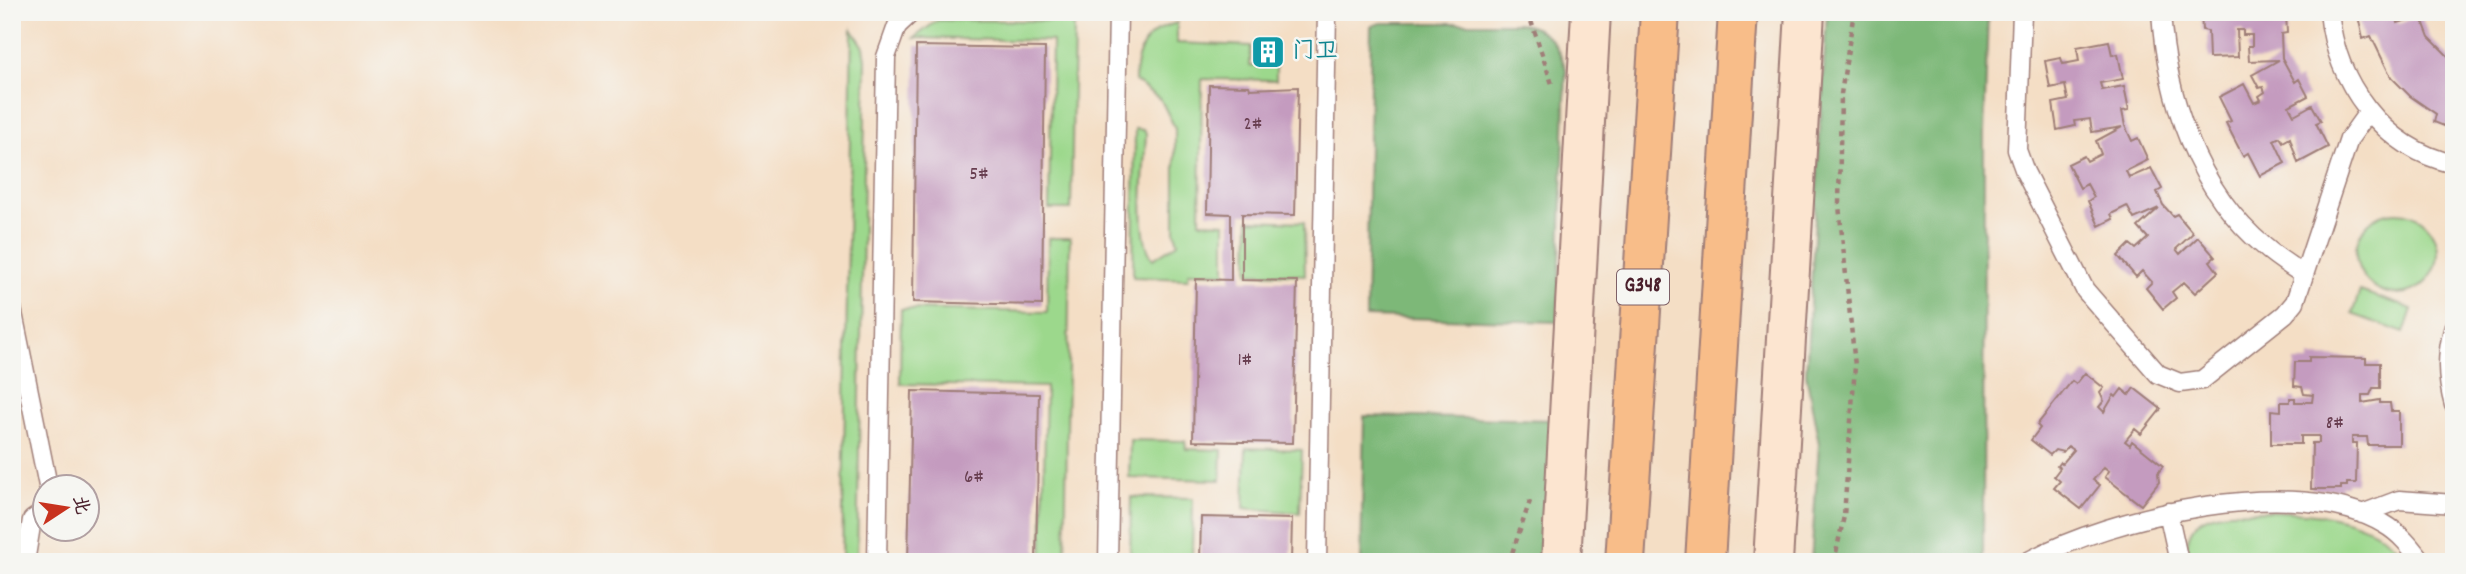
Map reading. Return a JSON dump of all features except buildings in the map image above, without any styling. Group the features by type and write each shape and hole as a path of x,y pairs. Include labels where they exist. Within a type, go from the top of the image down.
{"highway":[{"name":"G348","path":"1625,562 1660,12"},
{"path":"1705,562 1738,12"}],"street":[{"path":"1773,562 1805,12"},
{"path":"1561,562 1591,13"}],"lane":[{"path":"877,562 886,57 897,26 912,12"},
{"path":"1108,562 1118,12"},
{"path":"1317,562 1327,12"},
{"path":"1569,12 1591,13"},
{"path":"2022,12 2017,150 2025,172 2085,290 2158,374 2180,383 2202,380 2285,314 2295,302 2350,139 2369,111"},
{"path":"2161,12 2169,78 2195,152 2214,186 2237,218 2264,247 2304,275"},
{"path":"2329,12 2337,56 2348,80 2369,111 2400,140 2423,153 2454,164"},
{"path":"12,308 45,472"},
{"path":"2453,332 2446,352 2454,405"},
{"path":"2362,514 2399,500 2454,504"},
{"path":"2027,562 2102,530 2168,512 2253,502 2334,507 2362,514 2399,534 2422,562"},
{"path":"2168,512 2179,562"},
{"path":"25,562 32,520"}],"path":[{"path":"1834,562 1844,516 1855,366 1839,205 1842,94 1854,12"}],"green space":[{"path":"1827,12 1988,12 1984,134 1983,562 1811,562 1819,444 1806,374"},
{"path":"938,20 1056,21 1074,24 1071,209 1049,209 1052,41 914,38"},
{"path":"1177,23 1177,43 1251,46 1250,66 1276,66 1276,80 1202,79 1200,222 1225,223 1225,273 1189,272 1188,279 1133,277 1135,129 1143,130 1146,134 1143,218 1147,249 1153,259 1178,243 1175,232 1175,128 1161,100 1135,81 1137,60 1144,43 1157,31"},
{"path":"1381,23 1518,23 1544,33 1555,44 1566,69 1558,322 1366,317 1371,26"},
{"path":"852,29 864,47 866,59 857,562 842,562"},
{"path":"2397,212 2413,215 2426,224 2435,237 2438,253 2435,269 2426,282 2413,291 2397,294 2381,291 2368,282 2359,269 2356,253 2359,237 2368,224 2381,215"},
{"path":"1249,220 1304,222 1305,275 1248,273"},
{"path":"1048,238 1070,238 1065,562 1042,562 1046,387 900,384 901,309 1047,312"},
{"path":"2360,291 2412,309 2404,333 2352,314"},
{"path":"1364,416 1554,420 1548,562 1361,562"},
{"path":"1130,440 1185,441 1186,449 1222,450 1221,480 1129,478"},
{"path":"1246,448 1302,450 1300,513 1244,508"},
{"path":"1131,497 1193,498 1192,562 1130,562"},
{"path":"2239,511 2310,513 2347,520 2381,535 2411,562 2188,562 2187,543 2192,530 2200,521 2211,516"}],"place":[{"name":"门卫","path":"1268,52"}]}
